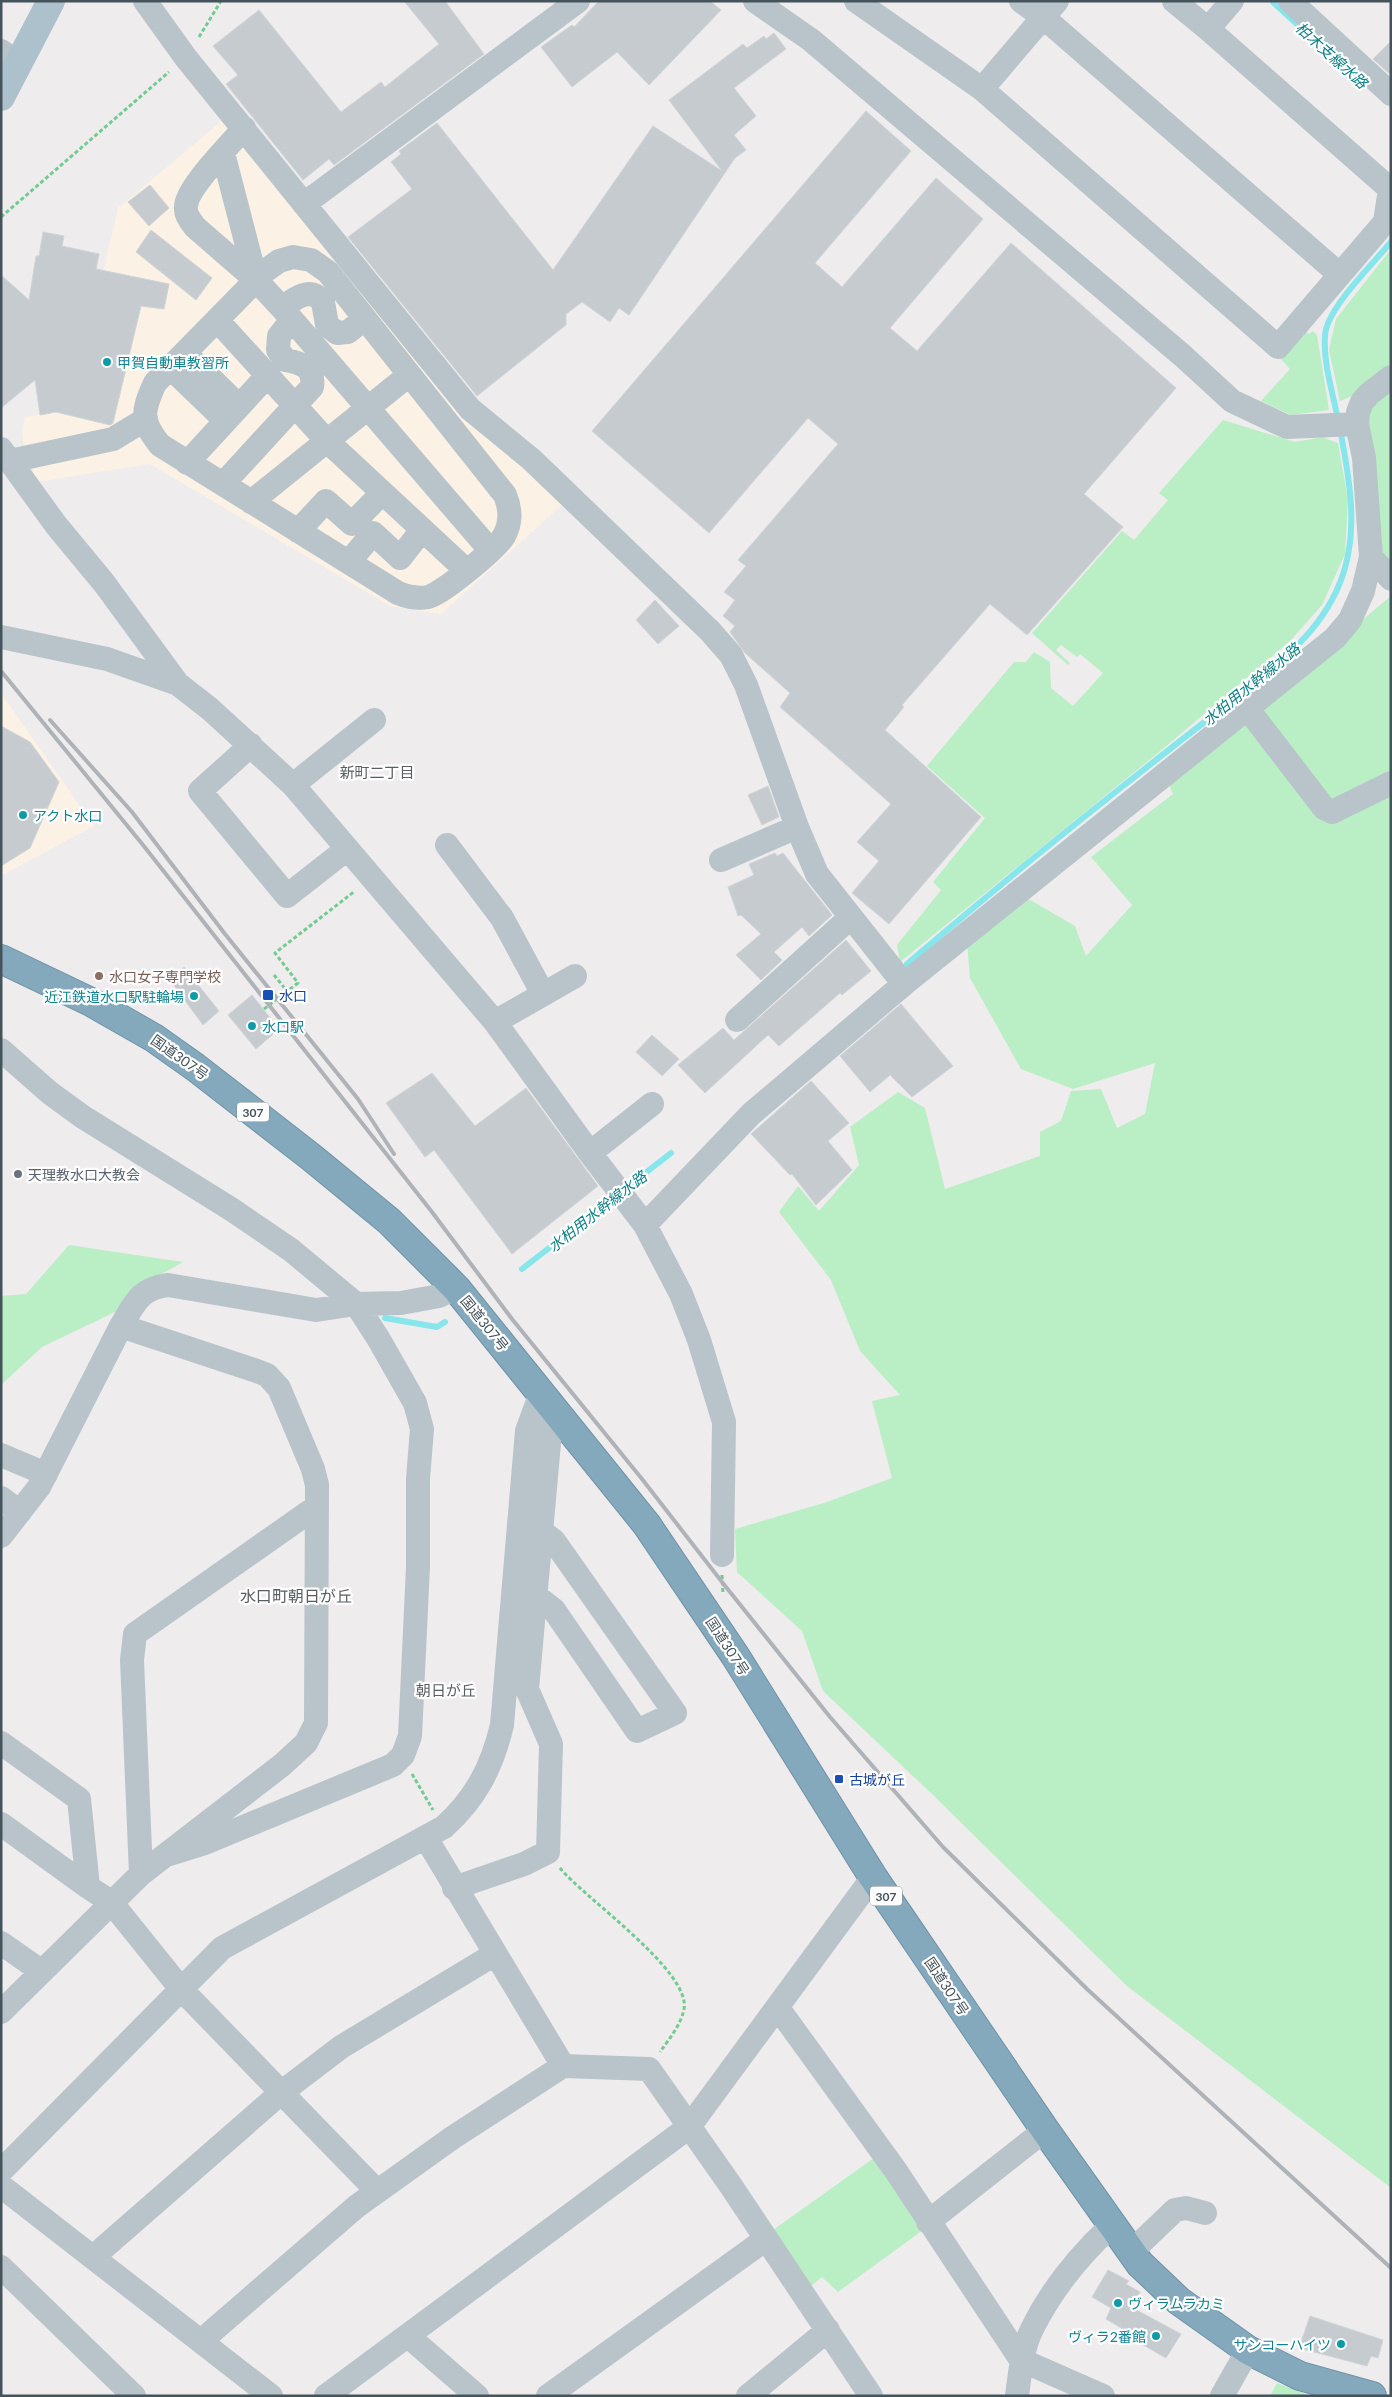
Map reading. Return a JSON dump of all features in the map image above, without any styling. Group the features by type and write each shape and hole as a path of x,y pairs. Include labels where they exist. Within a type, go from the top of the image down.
{"highway":[{"name":"国道307号","path":"1,959 91,1002 154,1038 195,1066 312,1157 388,1221 456,1288 647,1525 736,1657 872,1877 1045,2130 1140,2264 1179,2301 1248,2350 1272,2364 1327,2390 1372,2396"}],"main road":[{"path":"1,96 10,57 50,1"}],"street":[{"path":"145,1 186,58 470,408 531,459 710,631 731,655 746,685 797,827 817,874 904,984"},
{"path":"304,204 578,1"},
{"path":"755,1 811,40 1183,356 1232,401 1287,428 1346,424"},
{"path":"856,1 982,89 1278,347 1385,222 1390,189 1174,1"},
{"path":"1021,1 1050,9 1339,274"},
{"path":"1208,29 1232,1"},
{"path":"1290,1 1391,94"},
{"path":"982,89 1050,9"},
{"path":"244,128 196,184 189,195 186,206 187,217 195,227 256,280 287,314 490,550"},
{"path":"223,152 256,280"},
{"path":"301,257 311,260 328,272 505,495 510,506 507,528 502,538 440,594 420,598 398,593 160,446 147,429 144,407 155,384 256,280 271,265 285,258 301,257"},
{"path":"223,484 309,392 313,380 308,368 298,362 285,360 278,350 279,336 287,314 301,295 316,296 324,302 327,325 337,333 348,332 364,318"},
{"path":"217,320 327,441 467,570"},
{"path":"178,360 219,374 232,413"},
{"path":"178,360 232,413"},
{"path":"250,502 408,375"},
{"path":"187,463 268,376"},
{"path":"1346,424 1362,402 1391,377"},
{"path":"146,419 113,439 6,455 56,525 104,583 178,684 251,745 293,785 495,1022 645,1225 681,1294 699,1340 724,1422 722,1555"},
{"path":"645,1225 751,1114 904,984 1335,638 1350,620 1363,591 1371,557 1364,458 1346,424"},
{"path":"298,531 326,501 352,524 382,493"},
{"path":"349,562 373,533 400,558 422,530"},
{"path":"1371,557 1391,579"},
{"path":"1,637 88,655 178,684"},
{"path":"1247,708 1324,808 1332,812 1342,809 1391,783"},
{"path":"293,785 374,720"},
{"path":"251,745 200,791 287,896 347,850"},
{"path":"721,860 797,827"},
{"path":"447,845 502,918 544,994"},
{"path":"737,1020 851,917"},
{"path":"495,1022 575,976"},
{"path":"1,1050 82,1117 284,1244 356,1304 415,1403 422,1429 418,1479 418,1567 410,1736 403,1754 393,1765 326,1791 206,1843 166,1855"},
{"path":"590,1153 652,1104"},
{"path":"1,1536 39,1487 121,1326 135,1302 144,1292 154,1287 168,1285 316,1310 356,1304 401,1303 439,1296 456,1288"},
{"path":"1,2012 141,1874 282,1765 306,1743 316,1723 317,1485 313,1469 279,1388 267,1375 121,1326"},
{"path":"454,1888 524,1864 548,1852 551,1744 527,1688 550,1432 541,1393"},
{"path":"1,2171 210,1958 236,1939 426,1838 444,1827 470,1800 495,1755 502,1725 510,1650 527,1430 541,1393"},
{"path":"1,1455 46,1474"},
{"path":"1,1498 20,1512"},
{"path":"141,1874 132,1660 136,1634 316,1507"},
{"path":"536,1596 554,1610 637,1731 675,1713 554,1541 540,1530"},
{"path":"1,1742 79,1799 88,1887"},
{"path":"1,1824 111,1902 181,1989 377,2191"},
{"path":"426,1838 454,1888 563,2066"},
{"path":"326,2396 689,2127 778,2008 872,1877"},
{"path":"1,1943 41,1971"},
{"path":"93,2257 282,2092 341,2047 495,1954"},
{"path":"778,2008 896,2171 1021,2360 1103,2396"},
{"path":"201,2341 357,2206 452,2138 563,2066 649,2069 871,2396"},
{"path":"928,2222 1045,2130"},
{"path":"1,2186 271,2396"},
{"path":"1131,2252 1175,2210 1186,2208 1205,2213"},
{"path":"1017,2396 1021,2360 1031,2329 1057,2288 1086,2250 1112,2226"},
{"path":"548,2396 766,2239"},
{"path":"1,2267 134,2396"},
{"path":"748,2396 828,2330"},
{"path":"408,2336 477,2396"},
{"path":"1222,2396 1248,2350"}],"path":[{"path":"1,218 186,58 221,1"},
{"path":"264,1009 298,983 275,953 371,878"},
{"path":"274,975 287,991"},
{"path":"410,1772 430,1804"},
{"path":"548,1852 563,1871 616,1918 671,1974 682,1994 684,2008 677,2027 649,2069"}],"shaded area":[{"name":"甲賀自動車教習所","path":"225,118 461,410 562,505 441,614 390,606 150,464 37,482 24,450 22,432 25,417 71,410 118,208"},
{"path":"1,693 94,826 1,876"}],"green space":[{"path":"1391,249 1391,368 1357,394 1340,401 1329,350 1336,319"},
{"path":"1305,331 1309,334 1313,331 1317,335 1329,410 1291,415 1261,401 1290,369 1281,359"},
{"path":"1391,384 1391,572 1378,545 1364,426 1372,397"},
{"path":"1223,420 1295,442 1322,437 1338,443 1348,500 1345,554 1322,605 1290,641 1164,748 900,962 897,945 941,890 933,882 985,818 927,766 1014,662 1026,662 1034,652 1050,662 1051,688 1073,706 1103,673 1080,654 1077,657 1061,645 1056,650 1070,663 1068,665 1032,633 1122,531 1134,540 1168,500 1159,493"},
{"path":"1391,596 1391,780 1333,810 1254,711"},
{"path":"1248,716 1323,811 1391,790 1391,2188 1127,1986 933,1795 823,1691 802,1631 737,1572 735,1529 824,1503 892,1478 872,1401 900,1395 860,1351 831,1280 779,1212 798,1186 819,1211 859,1165 850,1127 898,1092 925,1108 945,1189 1040,1156 1040,1132 1061,1121 1071,1091 1101,1089 1117,1128 1145,1114 1155,1063 1073,1089 1021,1069 970,978 967,943 1025,897 1075,926 1086,956 1132,905 1091,857 1173,794 1167,780"},
{"path":"69,1245 183,1262 142,1285 115,1312 42,1347 1,1385 1,1296 26,1294"},
{"path":"874,2158 923,2230 838,2292 822,2277 810,2287 773,2230"},
{"path":"1277,2383 1310,2396 1270,2396"}],"building":[{"path":"404,1 445,1 484,54 334,165 329,159 303,180 226,84 238,75 213,46 259,10 341,112 381,82 385,87 439,44"},
{"path":"599,1 710,1 721,10 649,85 617,52 572,87 541,47 572,25 574,27"},
{"path":"774,33 786,49 734,88 756,116 734,135 746,150 735,158 629,315 619,308 610,322 582,302 566,314 566,325 477,396 348,237 412,189 391,162 401,154 399,151 437,123 553,270 653,126 722,171 669,100 743,44 747,48 764,36 766,39"},
{"path":"1391,41 1391,75 1373,59"},
{"path":"866,111 911,151 815,263 842,287 936,178 983,219 890,328 917,351 1011,243 1176,388 1084,494 1123,527 1027,635 990,604 902,705 904,707 885,730 981,817 889,924 852,893 879,861 857,842 891,804 780,707 790,693 745,653 730,632 735,626 723,616 735,600 724,592 746,566 738,560 838,444 808,418 709,533 592,431"},
{"path":"150,185 169,208 149,226 128,202"},
{"path":"151,230 212,278 196,300 136,252"},
{"path":"43,232 64,236 62,246 99,254 96,269 169,284 164,309 141,306 113,423 110,425 56,412 40,415 35,380 1,408 1,275 29,300 36,256 39,256"},
{"path":"655,600 679,626 658,644 636,620"},
{"name":"アクト水口","path":"1,726 30,742 59,782 30,848 1,866"},
{"path":"768,786 779,817 762,825 748,795"},
{"path":"775,853 777,856 783,853 832,915 809,936 802,927 774,952 782,960 761,980 736,955 761,934 741,915 738,916 728,887 754,875 749,864"},
{"path":"846,940 871,971 842,995 840,993 779,1046 768,1035 705,1093 678,1065 723,1028 734,1040"},
{"name":"近江鉄道水口駅駐輪場","path":"184,967 219,1011 203,1025 170,980"},
{"name":"水口駅","path":"252,995 279,1029 256,1049 228,1015"},
{"path":"901,1004 953,1066 912,1097 890,1075 870,1092 840,1056"},
{"path":"652,1035 679,1059 662,1076 636,1052"},
{"path":"432,1073 475,1126 526,1088 598,1186 512,1254 434,1150 425,1157 386,1103"},
{"path":"811,1081 849,1123 828,1141 852,1170 816,1205 792,1174 790,1175 751,1134"},
{"path":"1108,2270 1129,2281 1126,2284 1140,2292 1131,2307 1181,2334 1166,2358 1131,2338 1133,2335 1106,2319 1111,2308 1092,2297"},
{"name":"サンコーハイツ","path":"1310,2316 1383,2340 1378,2358 1371,2356 1367,2366 1299,2348"}],"waterway":[{"name":"柏木支線水路","path":"1273,2 1311,37"},
{"name":"水柏用水幹線水路","path":"1338,420 1325,357 1327,325 1333,313 1362,274 1391,242"},
{"name":"水柏用水幹線水路","path":"907,964 1068,830 1273,667 1318,622 1330,604 1339,585 1349,547 1351,527 1350,488 1340,429"},
{"name":"水柏用水幹線水路","path":"522,1269 671,1153"},
{"path":"385,1318 437,1327 445,1322"}],"railway":[{"path":"1,671 143,845 432,1212 512,1319 642,1479 830,1717 943,1847 1087,1989 1391,2268"},
{"path":"50,720 132,812 225,934 358,1099 394,1154"}],"place":[{"name":"甲賀自動車教習所","path":"107,362"},
{"name":"アクト水口","path":"23,815"},
{"name":"水口女子専門学校","path":"99,976"},
{"name":"水口","path":"268,995"},
{"name":"近江鉄道水口駅駐輪場","path":"194,996"},
{"name":"水口駅","path":"252,1026"},
{"name":"天理教水口大教会","path":"18,1174"},
{"name":"古城が丘","path":"839,1779"},
{"name":"ヴィラムラカミ","path":"1118,2303"},
{"name":"ヴィラ2番館","path":"1156,2336"},
{"name":"サンコーハイツ","path":"1341,2344"}],"district":[{"name":"新町二丁目","path":"377,772"},
{"name":"水口町朝日が丘","path":"296,1595"},
{"name":"朝日が丘","path":"446,1690"}]}
